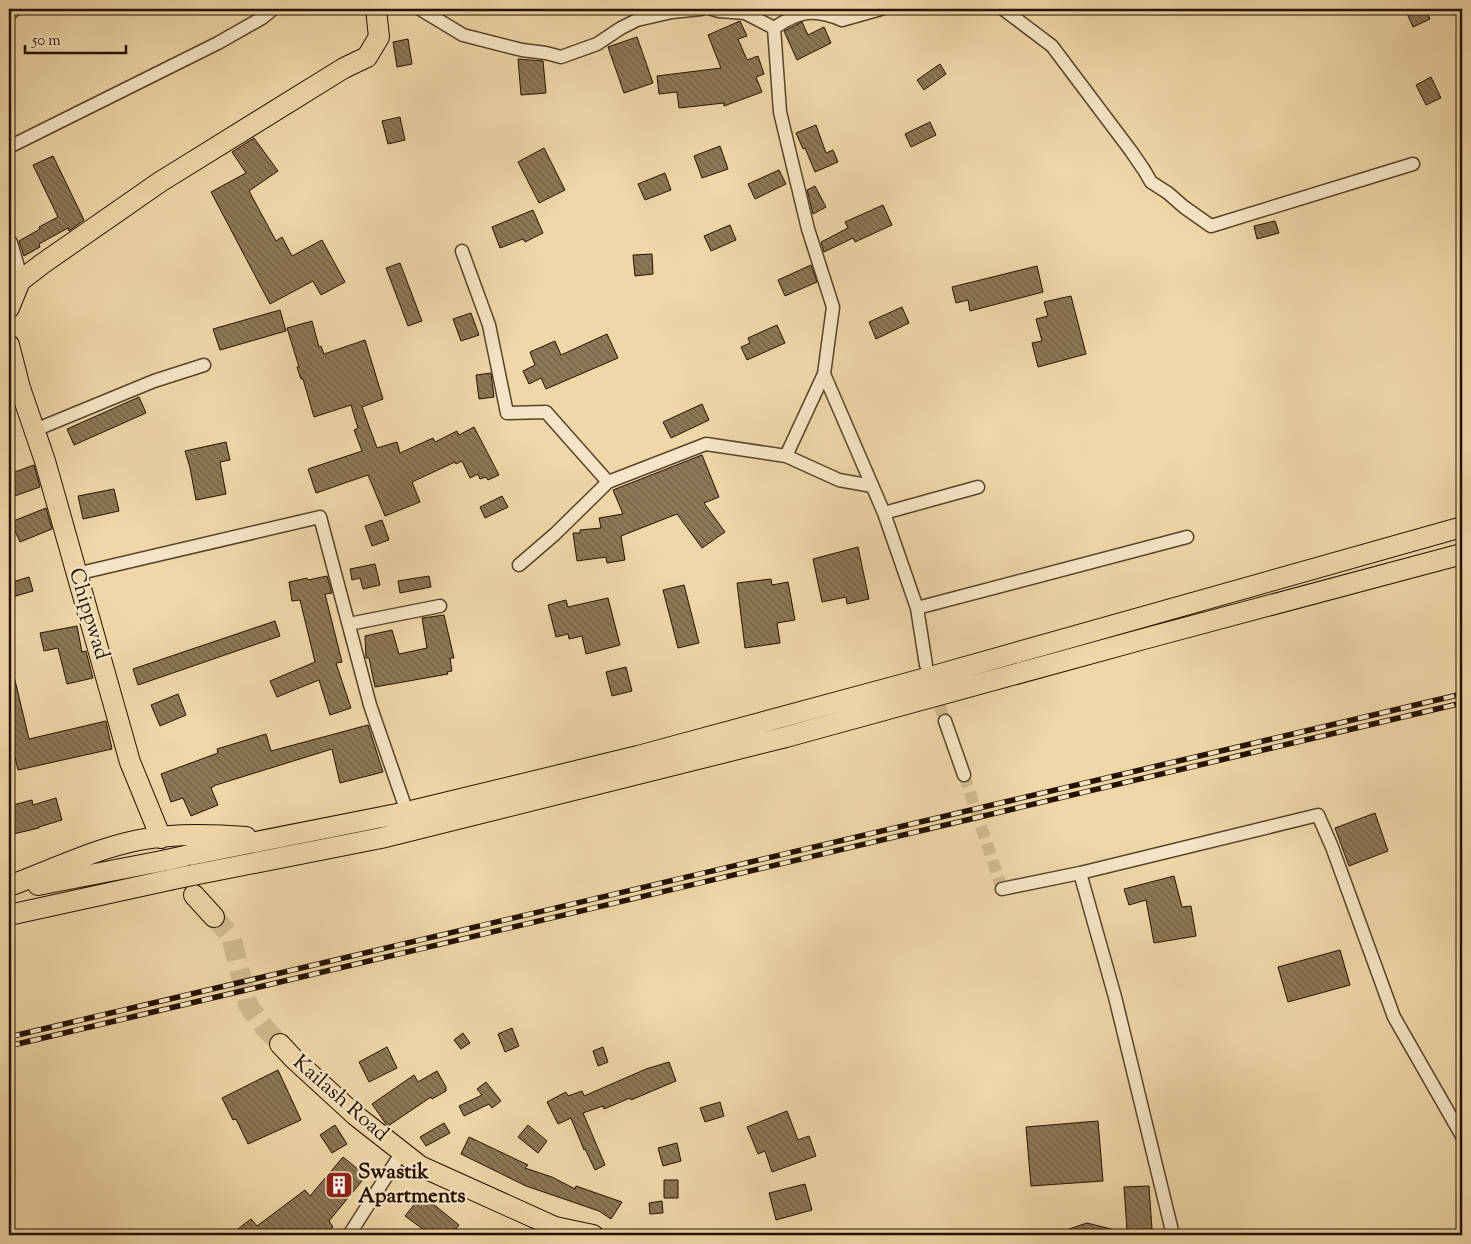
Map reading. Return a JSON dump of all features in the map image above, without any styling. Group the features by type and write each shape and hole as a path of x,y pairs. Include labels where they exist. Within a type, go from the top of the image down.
{"main road":[{"path":"9,308 20,280 160,182 344,68 367,57 379,36 376,9"},
{"name":"Chippwad","path":"9,345 14,392 34,430 45,461 130,762 161,838"},
{"path":"9,915 194,875 272,849 407,812 638,756 769,721 1462,527"},
{"path":"9,891 186,856 381,838 786,737 1462,554"},
{"path":"9,886 104,849 140,840 214,834 272,849"},
{"path":"194,895 214,917"},
{"name":"Kailash Road","path":"280,1044 355,1116 420,1166 555,1227 593,1235"}],"street":[{"path":"9,14 16,9"},
{"path":"9,146 218,43 262,18 273,9"},
{"path":"420,9 462,35 522,50 561,57 597,44 637,20 672,12 702,9"},
{"path":"774,28 790,18 803,13 826,13 842,20 881,9"},
{"path":"1003,9 1052,46 1151,182 1211,226 1413,164"},
{"path":"716,10 745,13 774,28"},
{"path":"774,28 780,112 808,229 833,307 824,374 786,456"},
{"path":"9,243 20,280"},
{"path":"462,251 489,325 507,413 546,412 608,482"},
{"path":"34,430 154,381 204,365"},
{"path":"824,374 884,513 917,608 926,665"},
{"path":"519,565 555,534 608,482 706,444 786,456 839,480 872,486"},
{"path":"884,513 978,487"},
{"path":"76,574 320,517 370,705 407,812"},
{"path":"917,608 1187,537"},
{"path":"349,624 440,606"},
{"path":"945,721 964,775"},
{"path":"1002,889 1080,873 1318,815 1332,847 1394,1017 1462,1136"},
{"path":"1080,873 1115,997 1173,1235"},
{"path":"348,1235 402,1152"}],"building":[{"path":"1405,9 1426,9 1430,19 1413,27"},
{"path":"740,21 747,36 738,39 747,60 758,56 764,74 756,77 762,92 724,106 724,103 679,108 677,92 659,94 657,76 721,68 708,35"},
{"path":"802,22 808,35 824,27 831,43 797,60 784,31"},
{"path":"637,37 653,83 624,93 608,47"},
{"path":"408,39 412,64 397,67 393,42"},
{"path":"518,59 543,61 546,93 521,95"},
{"path":"940,64 946,74 924,90 917,80"},
{"path":"1431,77 1441,98 1426,105 1416,85"},
{"path":"400,117 405,140 388,144 382,121"},
{"path":"930,122 936,135 911,147 905,134"},
{"path":"816,125 826,153 833,150 838,162 815,172 805,148 803,149 796,133"},
{"path":"254,138 278,171 249,191 276,241 282,237 292,256 322,240 345,282 321,295 313,281 270,304 211,192 246,173 232,152"},
{"path":"720,146 728,169 702,178 694,156"},
{"path":"544,148 565,190 539,203 518,162"},
{"path":"53,156 84,220 69,231 68,228 39,244 40,247 24,256 19,241 58,217 33,165"},
{"path":"779,170 786,184 755,199 748,184"},
{"path":"665,173 671,190 645,200 638,184"},
{"path":"815,186 826,207 813,214 807,190"},
{"path":"883,205 892,225 855,242 853,238 824,252 821,242 848,228 845,222"},
{"path":"533,210 543,233 525,242 523,239 500,248 492,227"},
{"path":"1275,221 1279,233 1257,239 1254,226"},
{"path":"730,225 736,240 711,251 704,236"},
{"path":"652,254 653,274 635,276 633,255"},
{"path":"400,263 422,321 408,326 386,268"},
{"path":"811,265 817,282 785,296 778,280"},
{"path":"1037,266 1043,292 970,311 968,300 956,303 952,287"},
{"path":"1071,296 1086,354 1038,367 1032,343 1042,341 1036,319 1048,316 1044,302"},
{"path":"902,307 909,323 876,339 869,322"},
{"path":"280,310 286,331 220,350 213,329"},
{"path":"471,313 479,335 461,341 453,319"},
{"path":"312,321 319,347 321,346 324,354 365,340 383,399 362,407 377,448 397,442 400,453 433,438 435,442 457,431 459,435 474,427 499,475 488,480 486,477 480,479 478,474 470,478 462,461 456,464 455,462 412,482 420,502 385,516 368,475 316,493 308,469 362,451 354,430 358,428 351,405 314,417 303,379 301,379 297,367 299,367 287,328"},
{"path":"777,325 785,343 747,360 741,347 750,343 748,338"},
{"path":"607,334 618,358 546,389 541,378 529,384 523,371 535,365 530,352 555,341 561,355"},
{"path":"491,373 494,397 479,399 476,375"},
{"path":"139,397 146,413 74,445 67,429"},
{"path":"702,404 709,420 671,438 663,422"},
{"path":"226,442 230,460 220,462 226,494 196,500 185,451"},
{"path":"702,455 719,497 704,503 725,532 702,548 677,514 621,536 625,560 607,563 606,557 577,561 573,533 580,533 580,530 601,528 599,518 623,514 613,490"},
{"path":"34,465 40,487 9,498 9,474"},
{"path":"114,489 119,511 83,519 78,496"},
{"path":"502,496 508,507 485,518 480,507"},
{"path":"46,508 52,529 20,542 11,522"},
{"path":"382,520 389,540 372,546 365,526"},
{"path":"858,547 869,599 847,604 846,597 822,602 813,559"},
{"path":"375,564 380,585 363,589 360,578 352,580 350,569"},
{"path":"327,576 332,593 325,594 342,662 336,663 351,708 330,715 319,680 277,697 270,681 315,662 300,600 292,601 289,582"},
{"path":"429,576 431,587 400,593 398,581"},
{"path":"29,577 33,591 9,598 9,583"},
{"path":"771,579 772,585 788,582 795,620 777,623 780,643 745,648 737,583"},
{"path":"684,585 699,643 678,648 663,590"},
{"path":"608,598 620,645 586,654 582,636 569,639 568,634 556,637 548,605 566,600 568,607"},
{"path":"444,615 454,658 450,658 452,671 447,672 448,674 375,687 369,658 366,658 365,636 392,630 399,654 427,648 422,618"},
{"path":"275,621 280,636 138,685 133,669"},
{"path":"77,626 82,652 86,651 93,678 67,684 58,648 44,651 40,633"},
{"path":"626,667 632,691 612,696 606,672"},
{"path":"9,672 13,672 29,739 106,721 112,749 18,770 9,732"},
{"path":"178,694 186,715 160,726 151,705"},
{"path":"368,725 383,772 340,783 332,749 216,785 211,788 218,805 191,816 183,798 171,802 161,774 218,753 217,749 266,734 271,751"},
{"path":"56,798 62,820 9,835 9,806 32,800 33,805"},
{"path":"1375,813 1388,851 1349,866 1335,828"},
{"path":"1174,876 1182,907 1191,906 1196,936 1154,943 1146,900 1129,905 1124,889"},
{"path":"1340,950 1350,985 1288,1002 1278,967"},
{"path":"512,1028 519,1046 505,1052 498,1034"},
{"path":"463,1033 470,1043 461,1049 454,1040"},
{"path":"387,1047 397,1068 369,1082 359,1062"},
{"path":"603,1047 608,1062 598,1066 593,1051"},
{"path":"669,1062 676,1081 631,1100 630,1098 604,1109 603,1106 583,1113 605,1165 595,1170 584,1150 571,1118 558,1124 547,1102 566,1092 568,1096 582,1091 584,1096 646,1069"},
{"path":"278,1070 301,1120 248,1144 236,1119 233,1120 222,1098"},
{"path":"437,1071 446,1087 446,1091 432,1099 431,1097 388,1126 372,1104 414,1075 418,1082"},
{"path":"486,1082 501,1101 492,1108 489,1104 464,1116 459,1106 482,1095 477,1089"},
{"path":"720,1102 724,1116 705,1122 700,1108"},
{"path":"787,1111 798,1140 809,1136 816,1156 772,1172 765,1151 758,1154 747,1127"},
{"path":"1098,1121 1103,1181 1031,1186 1026,1127"},
{"path":"444,1123 450,1133 426,1146 420,1137"},
{"path":"335,1125 347,1144 332,1153 320,1135"},
{"path":"528,1125 547,1141 538,1153 518,1137"},
{"path":"469,1137 528,1165 525,1168 552,1177 575,1189 576,1186 622,1202 611,1219 599,1211 526,1186 461,1154"},
{"path":"677,1143 681,1161 663,1166 658,1148"},
{"path":"343,1157 366,1176 329,1221 333,1227 323,1235 230,1235 251,1219 257,1226 305,1190 310,1196"},
{"path":"664,1180 678,1180 678,1198 664,1198"},
{"path":"805,1184 812,1210 776,1220 769,1193"},
{"path":"1149,1186 1152,1229 1127,1230 1124,1187"},
{"path":"422,1195 459,1225 451,1235 431,1235 405,1216"},
{"path":"662,1201 663,1213 650,1214 649,1203"},
{"path":"1087,1223 1119,1231 1118,1235 1057,1235 1057,1233"}],"tunnel":[{"path":"934,689 945,721"},
{"path":"964,775 1002,889"},
{"path":"214,917 231,936 248,1005 264,1027 280,1044"}],"railway":[{"path":"9,1037 1462,694"},
{"path":"9,1046 1462,703"}],"place":[{"name":"Swastik Apartments","path":"339,1185"}]}
